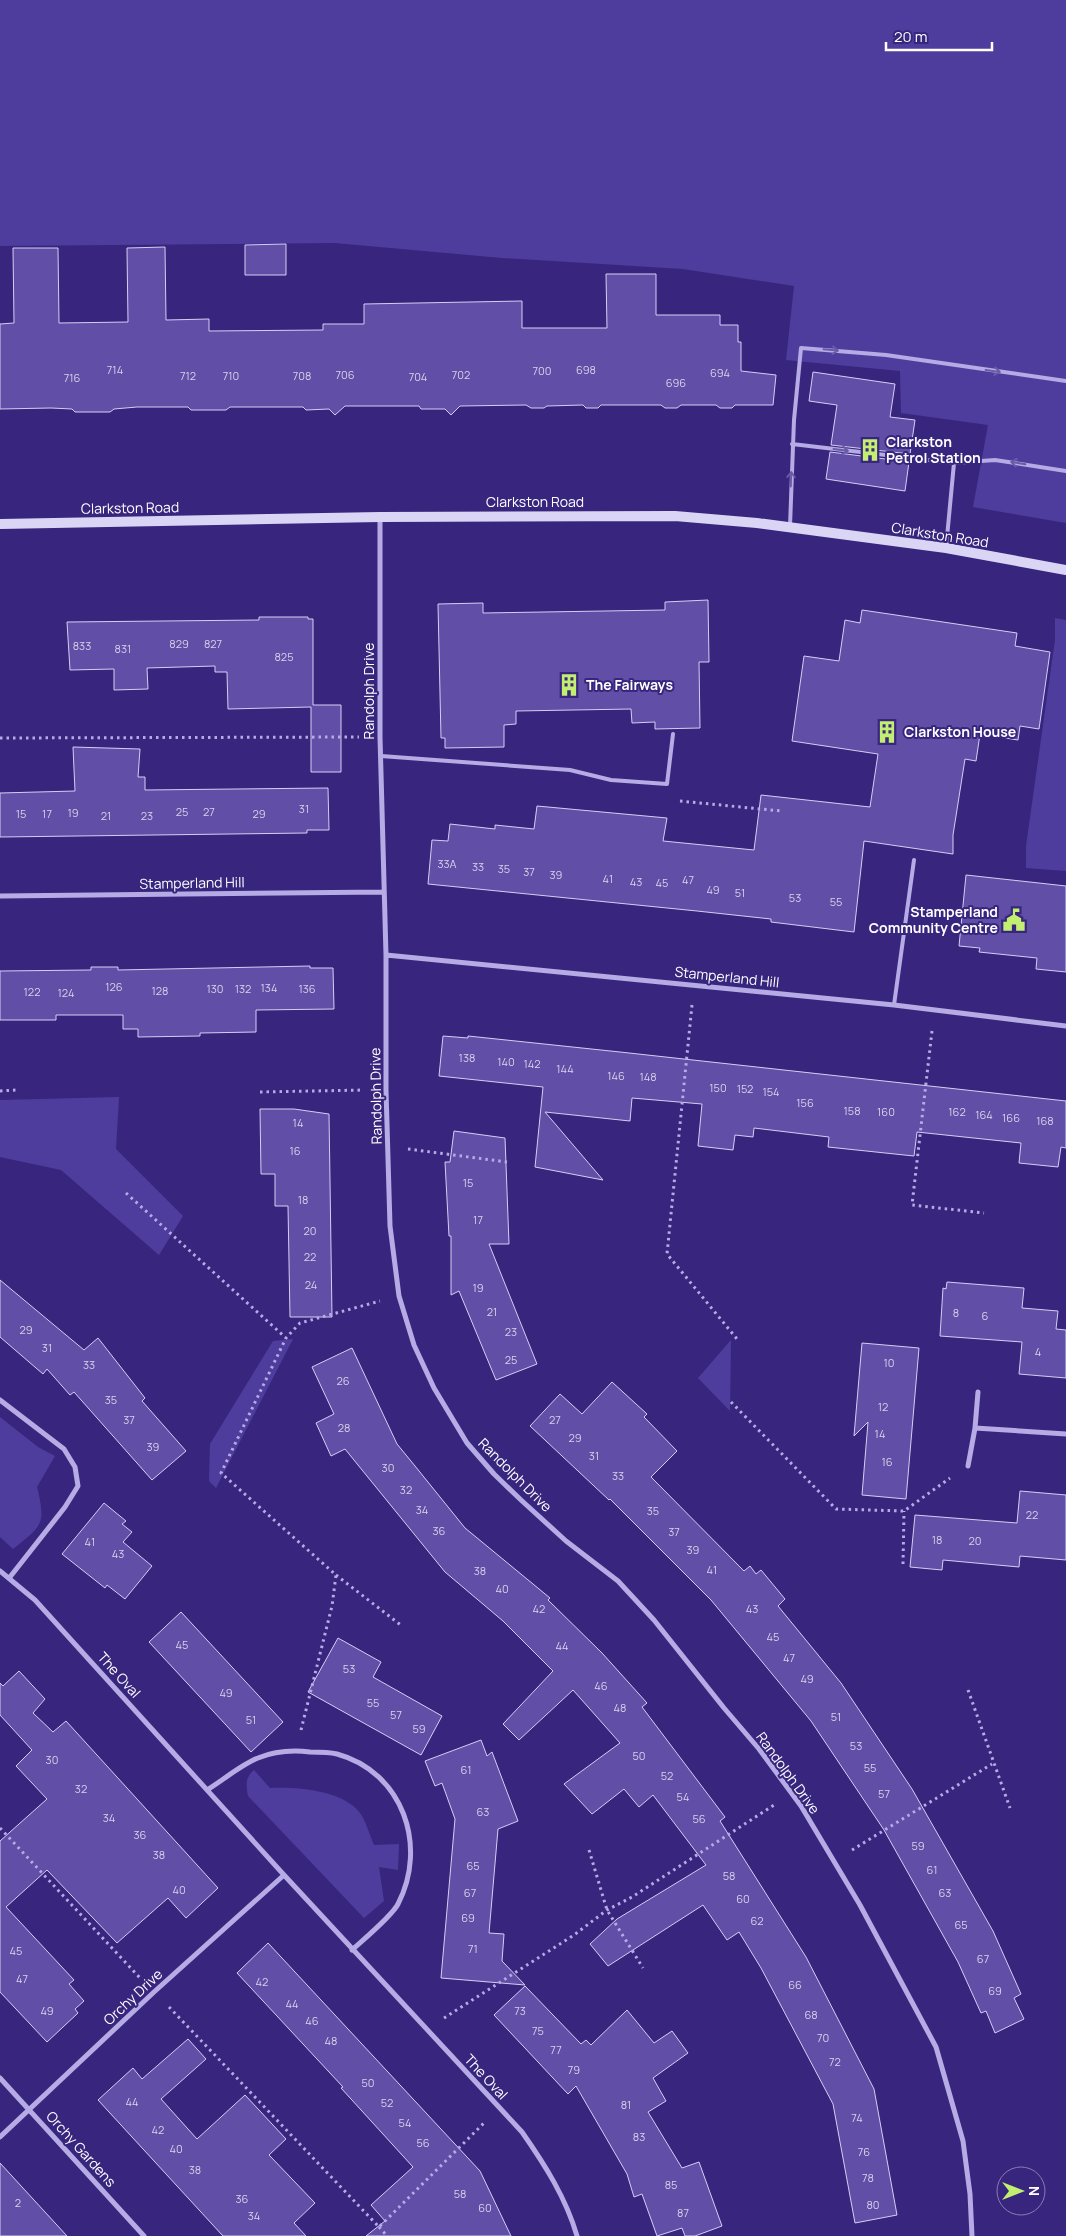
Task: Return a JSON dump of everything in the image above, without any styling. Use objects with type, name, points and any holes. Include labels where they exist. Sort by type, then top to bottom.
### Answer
[{"type":"main road","name":"Clarkston Road","points":[[0,524],[380,517],[674,516],[757,523],[946,548],[1066,570]]},
{"type":"street","name":"Randolph Drive","points":[[380,517],[380,737],[386,955],[386,1090],[390,1226],[399,1296],[418,1354],[434,1388],[467,1443],[494,1474],[521,1500],[566,1541],[618,1581],[654,1620],[759,1749],[791,1794],[834,1861],[914,2002],[936,2047],[963,2141],[970,2194],[972,2236]]},
{"type":"street","name":"Stamperland Hill","points":[[0,896],[384,892]]},
{"type":"street","name":"Stamperland Hill","points":[[386,955],[894,1005],[1066,1026]]},
{"type":"street","points":[[968,1466],[975,1428],[978,1392]]},
{"type":"street","points":[[0,1400],[64,1449],[75,1467],[78,1486],[65,1507],[10,1577]]},
{"type":"street","points":[[975,1428],[1066,1434]]},
{"type":"street","name":"The Oval","points":[[0,1571],[10,1577],[35,1600],[284,1876],[522,2132],[549,2171],[573,2220],[577,2236]]},
{"type":"street","points":[[207,1790],[257,1758],[278,1752],[296,1750],[336,1754],[354,1760],[369,1770],[387,1787],[403,1809],[412,1844],[409,1877],[398,1906],[352,1950]]},
{"type":"street","name":"Orchy Drive","points":[[0,2137],[154,1992],[284,1876]]},
{"type":"street","name":"Orchy Gardens","points":[[0,2078],[144,2236]]},
{"type":"lane","points":[[790,528],[792,444],[801,348],[886,355],[1066,381]]},
{"type":"lane","points":[[792,444],[954,463],[995,460],[1066,471]]},
{"type":"lane","points":[[946,548],[954,463]]},
{"type":"lane","points":[[381,756],[570,770],[611,780],[667,784],[673,734]]},
{"type":"lane","points":[[894,1005],[914,860]]},
{"type":"path","points":[[0,738],[380,737]]},
{"type":"path","points":[[694,985],[667,1254],[737,1339]]},
{"type":"path","points":[[934,1011],[912,1205],[984,1213]]},
{"type":"path","points":[[0,1091],[16,1090]]},
{"type":"path","points":[[260,1092],[386,1090]]},
{"type":"path","points":[[388,1147],[507,1162]]},
{"type":"path","points":[[126,1194],[286,1338]]},
{"type":"path","points":[[399,1296],[300,1322],[286,1338],[221,1473],[336,1575],[402,1626]]},
{"type":"path","points":[[731,1402],[836,1509],[904,1511],[968,1466]]},
{"type":"path","points":[[903,1564],[904,1511]]},
{"type":"path","points":[[296,1750],[332,1606],[336,1575]]},
{"type":"path","points":[[968,1690],[992,1764],[1010,1808]]},
{"type":"path","points":[[834,1861],[992,1764]]},
{"type":"path","points":[[427,2030],[454,2010],[574,1934],[607,1910],[791,1794]]},
{"type":"path","points":[[0,1828],[122,1960],[387,2236]]},
{"type":"path","points":[[589,1850],[607,1910],[643,1968]]},
{"type":"path","points":[[379,2227],[499,2108]]},
{"type":"shaded area","points":[[0,0],[1066,0],[1066,523],[973,507],[988,425],[901,413],[900,371],[786,360],[794,286],[683,269],[502,258],[335,243],[0,246]]},
{"type":"shaded area","points":[[1055,618],[1066,620],[1066,871],[1026,868],[1026,846],[1055,640]]},
{"type":"shaded area","points":[[119,1097],[116,1149],[183,1216],[159,1255],[61,1170],[0,1157],[0,1100]]},
{"type":"shaded area","points":[[293,1339],[216,1488],[209,1481],[210,1444],[273,1341]]},
{"type":"shaded area","points":[[731,1340],[730,1411],[698,1378]]},
{"type":"shaded area","points":[[0,1417],[38,1447],[55,1456],[37,1487],[41,1509],[40,1523],[31,1534],[13,1549],[0,1537]]},
{"type":"shaded area","points":[[254,1770],[270,1788],[293,1788],[320,1792],[333,1795],[345,1801],[355,1807],[362,1816],[374,1845],[399,1844],[398,1870],[379,1867],[384,1901],[364,1918],[248,1796],[247,1782]]},
{"type":"building","points":[[286,244],[286,275],[245,275],[245,245]]},
{"type":"building","points":[[165,247],[166,320],[209,319],[209,331],[323,330],[323,324],[364,324],[364,304],[522,301],[522,328],[607,328],[606,274],[656,274],[656,315],[720,315],[720,325],[738,325],[738,342],[741,342],[741,371],[776,375],[773,405],[735,405],[732,408],[720,408],[716,405],[681,405],[677,408],[665,408],[661,405],[601,405],[598,408],[586,408],[583,405],[547,406],[544,408],[531,408],[526,405],[460,406],[451,415],[445,409],[421,409],[419,406],[345,406],[335,415],[329,409],[306,410],[303,407],[230,407],[226,410],[191,410],[188,407],[137,407],[114,409],[110,412],[75,412],[72,409],[51,408],[0,409],[0,324],[14,323],[13,248],[58,248],[59,323],[128,322],[127,248]]},
{"type":"building","points":[[813,372],[895,384],[890,417],[915,420],[910,454],[831,445],[837,405],[809,401]]},
{"type":"building","points":[[830,452],[909,462],[905,491],[826,479]]},
{"type":"building","name":"The Fairways","points":[[708,600],[709,662],[699,662],[700,728],[655,729],[655,722],[632,723],[631,709],[516,711],[516,724],[504,725],[504,747],[445,748],[445,738],[441,738],[438,604],[483,603],[483,613],[665,610],[665,602]]},
{"type":"building","points":[[862,610],[1017,633],[1015,646],[1050,652],[1039,729],[1020,726],[1018,740],[980,734],[976,761],[965,759],[953,835],[953,854],[864,841],[854,932],[771,922],[771,919],[428,884],[432,840],[448,841],[450,824],[495,829],[495,825],[534,829],[537,806],[667,818],[663,841],[754,850],[761,795],[870,807],[878,754],[792,741],[804,656],[839,661],[845,620],[860,623]]},
{"type":"building","points":[[259,617],[308,617],[308,619],[313,619],[313,705],[341,705],[341,772],[311,772],[311,707],[228,709],[227,672],[215,672],[215,666],[147,668],[148,689],[114,690],[114,669],[70,670],[67,622],[259,620]]},
{"type":"building","points":[[73,747],[140,749],[138,777],[145,777],[145,790],[328,788],[329,830],[307,830],[307,833],[0,837],[0,793],[75,791]]},
{"type":"building","name":"Stamperland Community Centre","points":[[966,875],[1066,886],[1066,972],[1036,969],[1037,958],[979,952],[980,948],[959,946]]},
{"type":"building","points":[[310,966],[310,968],[333,968],[334,1009],[256,1010],[256,1032],[200,1033],[200,1036],[138,1037],[138,1029],[123,1029],[123,1015],[56,1015],[56,1020],[0,1020],[0,971],[91,970],[91,967],[118,967],[118,970]]},
{"type":"building","points":[[443,1036],[468,1038],[468,1036],[1066,1101],[1066,1148],[1061,1147],[1058,1167],[1019,1163],[1021,1143],[917,1132],[914,1156],[828,1147],[829,1137],[754,1128],[753,1137],[735,1135],[733,1150],[698,1146],[702,1104],[632,1098],[630,1121],[545,1112],[603,1180],[535,1167],[543,1087],[439,1076]]},
{"type":"building","points":[[260,1109],[294,1109],[329,1114],[332,1317],[290,1317],[288,1206],[275,1206],[275,1174],[261,1174]]},
{"type":"building","points":[[454,1131],[505,1138],[509,1244],[489,1244],[537,1364],[496,1380],[459,1291],[451,1295],[451,1236],[449,1236],[445,1162],[450,1162]]},
{"type":"building","points":[[0,1280],[84,1350],[98,1338],[145,1398],[142,1401],[186,1451],[152,1480],[74,1392],[70,1395],[47,1369],[43,1374],[0,1337]]},
{"type":"building","points":[[947,1282],[1024,1288],[1022,1308],[1058,1311],[1056,1329],[1066,1330],[1066,1378],[1019,1374],[1022,1342],[940,1336],[943,1288],[946,1289]]},
{"type":"building","points":[[862,1343],[919,1348],[906,1499],[862,1495],[868,1422],[854,1436]]},
{"type":"building","points":[[352,1348],[397,1444],[465,1528],[550,1598],[548,1600],[602,1653],[647,1703],[642,1707],[725,1817],[720,1821],[806,1957],[874,2089],[897,2215],[855,2223],[833,2104],[761,1968],[739,1932],[727,1940],[703,1905],[608,1966],[590,1944],[617,1919],[706,1865],[653,1795],[639,1807],[624,1789],[592,1814],[564,1784],[620,1743],[573,1690],[519,1740],[503,1724],[553,1671],[503,1621],[445,1572],[345,1449],[331,1456],[316,1423],[334,1414],[312,1367]]},
{"type":"building","points":[[612,1382],[647,1414],[644,1417],[677,1451],[651,1477],[744,1571],[750,1566],[756,1574],[761,1570],[785,1599],[778,1606],[841,1683],[912,1789],[993,1931],[1021,1994],[1014,1998],[1024,2019],[995,2033],[986,2011],[981,2013],[958,1962],[884,1830],[811,1721],[711,1600],[610,1499],[530,1426],[560,1394],[582,1414]]},
{"type":"building","points":[[1020,1491],[1066,1495],[1066,1560],[1020,1556],[1019,1567],[943,1560],[942,1570],[910,1567],[915,1515],[1017,1523]]},
{"type":"building","points":[[104,1503],[126,1521],[122,1524],[132,1532],[123,1542],[152,1566],[125,1599],[107,1585],[105,1588],[62,1554]]},
{"type":"building","points":[[181,1612],[283,1722],[251,1752],[149,1642]]},
{"type":"building","points":[[338,1638],[381,1662],[373,1677],[442,1716],[421,1755],[308,1692]]},
{"type":"building","points":[[19,1671],[45,1699],[33,1713],[53,1732],[66,1721],[218,1888],[186,1918],[168,1898],[117,1943],[47,1870],[6,1907],[74,1980],[69,1984],[84,2001],[75,2009],[78,2013],[47,2042],[0,1992],[0,1841],[47,1799],[16,1766],[32,1750],[0,1715],[0,1683],[3,1686]]},
{"type":"building","points":[[481,1740],[487,1756],[492,1752],[518,1821],[498,1829],[489,1933],[504,1934],[502,1961],[525,1985],[441,1978],[455,1819],[442,1783],[435,1786],[425,1761]]},
{"type":"building","points":[[268,1943],[480,2171],[511,2236],[366,2236],[385,2221],[371,2205],[413,2167],[341,2088],[343,2087],[237,1973]]},
{"type":"building","points":[[525,1986],[581,2044],[586,2040],[591,2045],[627,2010],[654,2043],[672,2031],[688,2053],[653,2078],[666,2101],[648,2112],[682,2168],[699,2162],[722,2226],[695,2236],[685,2236],[682,2228],[657,2236],[642,2194],[634,2197],[627,2174],[576,2086],[568,2094],[494,2015]]},
{"type":"building","points":[[188,2039],[206,2059],[161,2099],[197,2139],[245,2095],[286,2139],[269,2155],[315,2203],[294,2223],[306,2236],[223,2236],[98,2100],[133,2068],[142,2079]]},
{"type":"building","points":[[0,2163],[67,2236],[0,2236]]},
{"type":"place","name":"Clarkston Petrol Station","points":[[870,450]]},
{"type":"place","name":"The Fairways","points":[[569,685]]},
{"type":"place","name":"Clarkston House","points":[[887,732]]},
{"type":"place","name":"Stamperland Community Centre","points":[[1014,920]]}]
